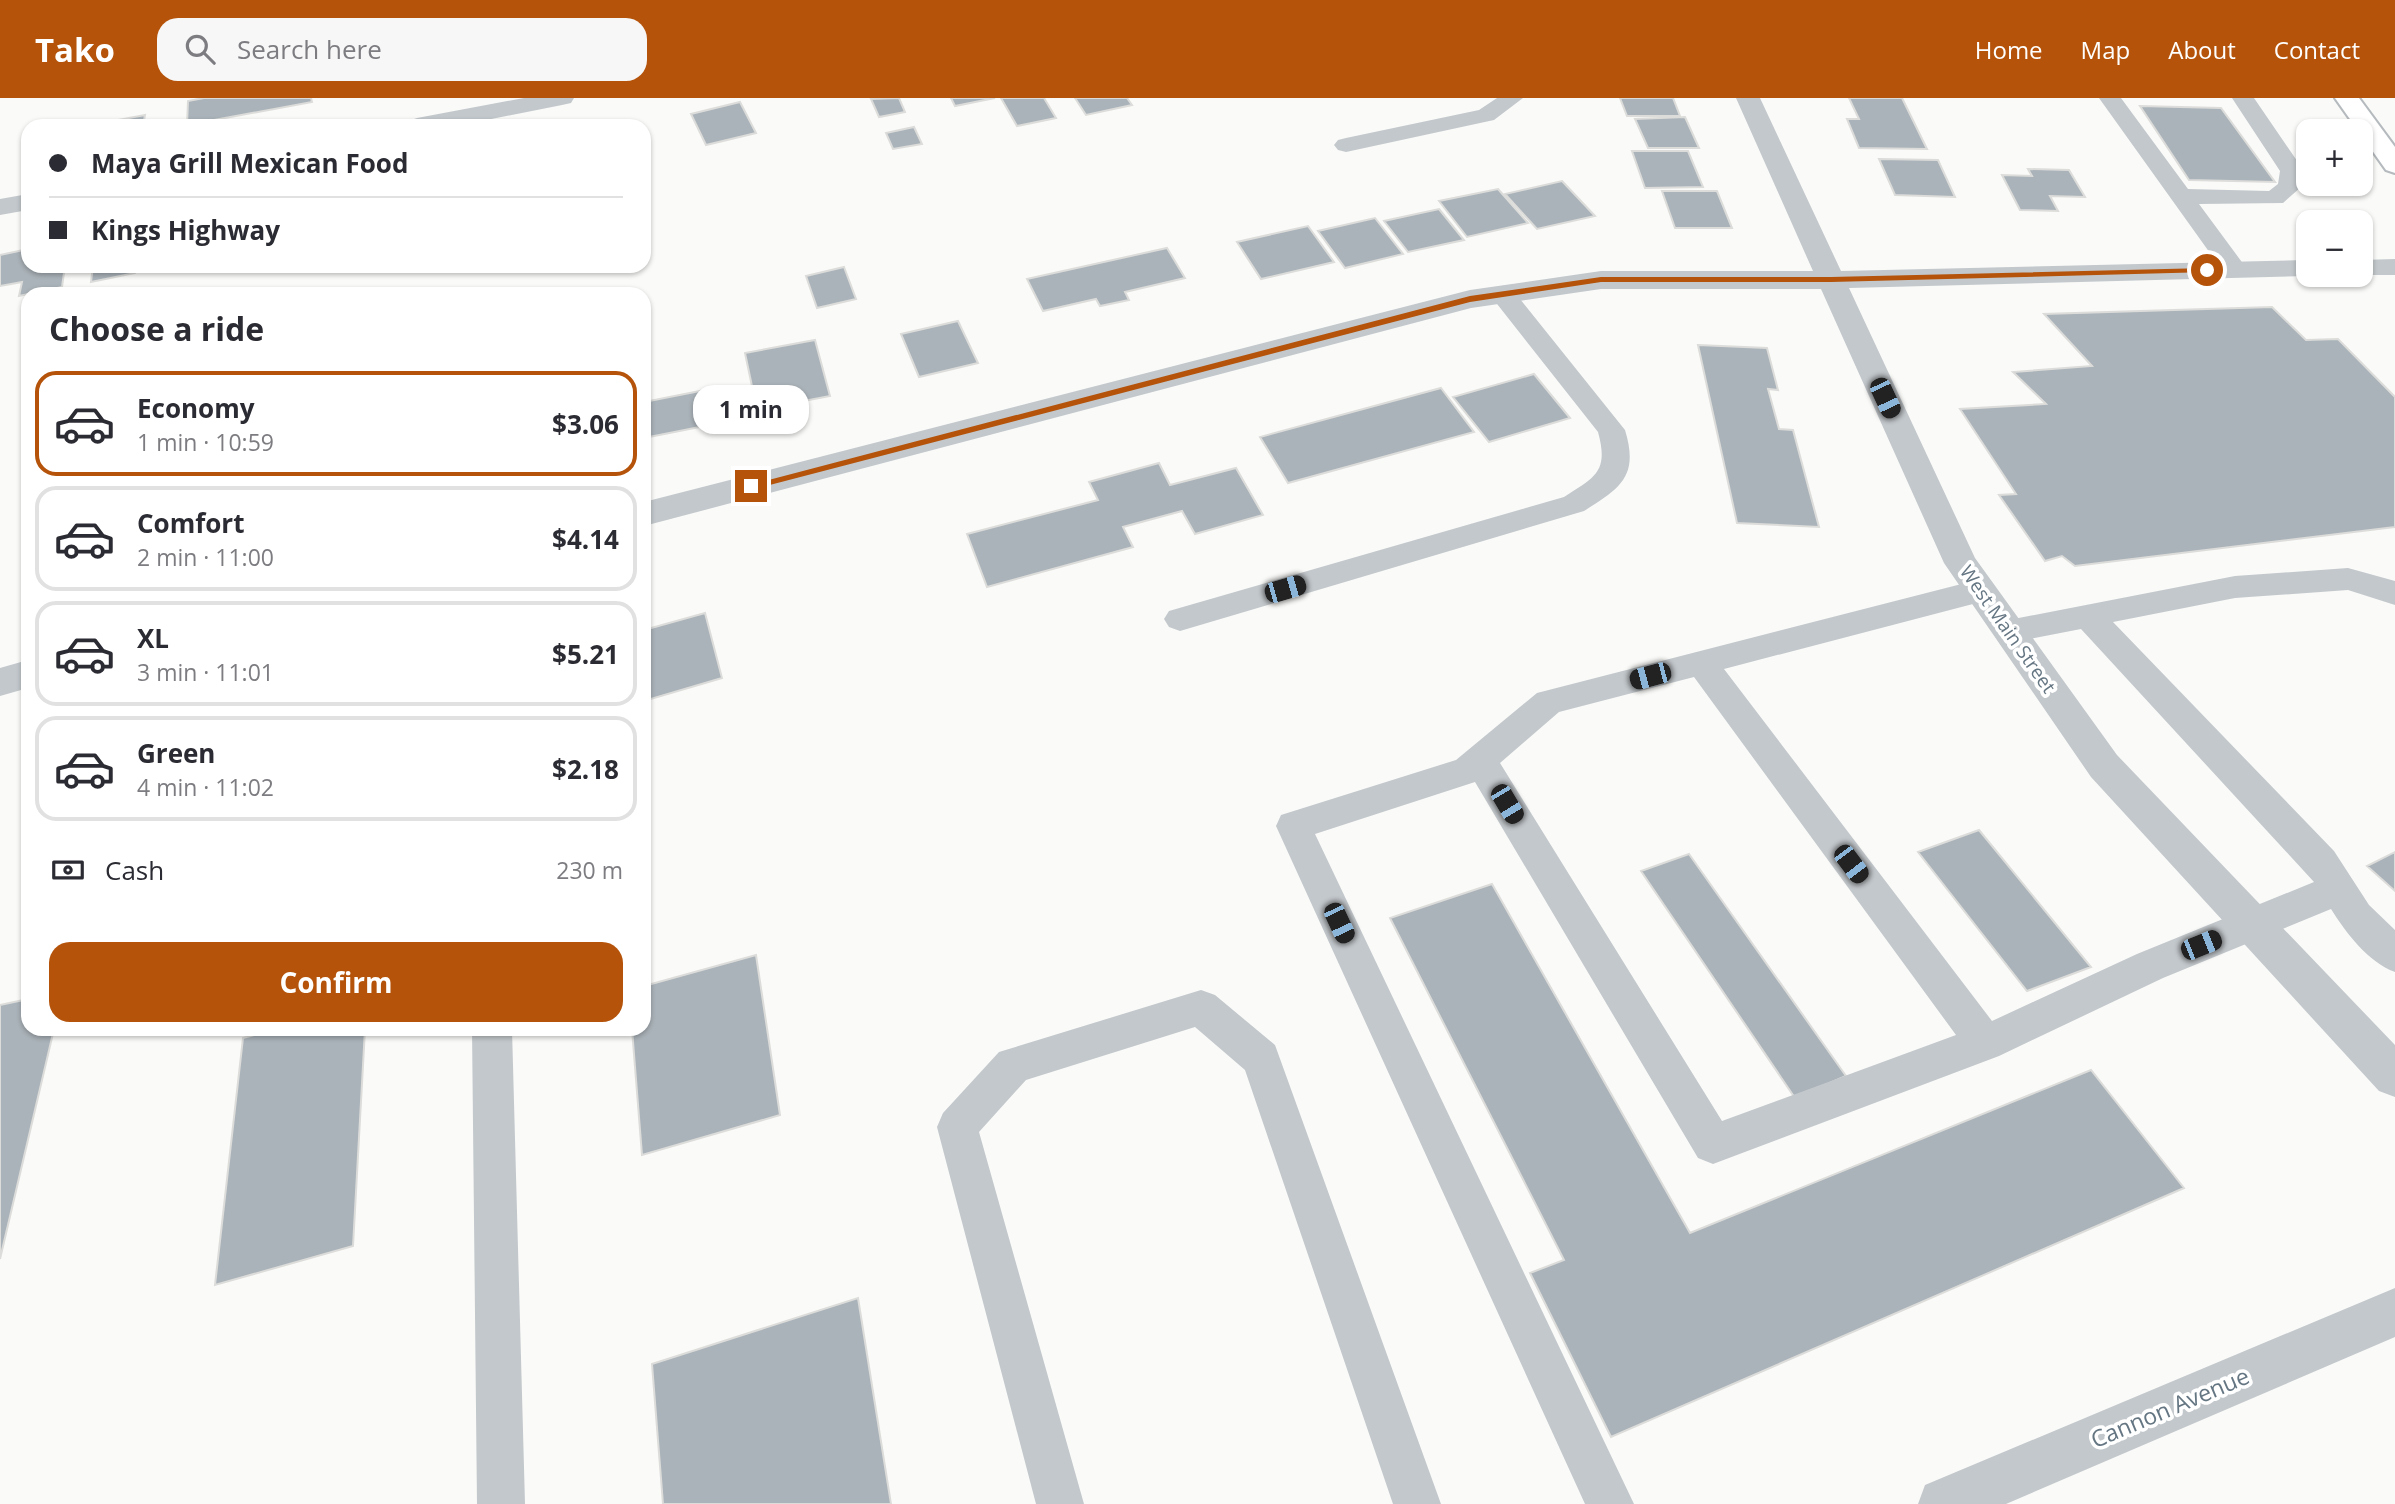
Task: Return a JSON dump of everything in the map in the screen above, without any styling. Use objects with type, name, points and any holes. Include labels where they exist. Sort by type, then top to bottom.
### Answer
[{"type":"main road","points":[[2347,98],[2395,165]]},
{"type":"street","points":[[453,119],[562,98]]},
{"type":"street","name":"West Main Street","points":[[1748,98],[1961,563],[2104,766],[2395,1076]]},
{"type":"street","points":[[0,207],[21,203]]},
{"type":"street","points":[[2373,268],[2395,267]]},
{"type":"street","points":[[651,512],[1470,299],[1601,280],[1831,280],[2296,268]]},
{"type":"street","points":[[0,682],[21,676]]},
{"type":"street","name":"Cannon Avenue","points":[[1944,1504],[2395,1312]]},
{"type":"lane","points":[[1346,145],[1486,115],[1512,98]]},
{"type":"lane","points":[[2110,98],[2234,269]]},
{"type":"lane","points":[[2181,197],[2274,198],[2289,187],[2292,171],[2243,98]]},
{"type":"lane","points":[[1180,620],[1574,504],[1602,486],[1617,468],[1619,454],[1611,430],[1503,295]]},
{"type":"lane","points":[[2008,631],[2235,587],[2348,579],[2395,593]]},
{"type":"lane","points":[[1610,1504],[1294,826],[1468,770],[1549,702],[1981,591]]},
{"type":"lane","points":[[2088,616],[2321,862],[2356,917],[2395,955]]},
{"type":"lane","points":[[1701,663],[1985,1043]]},
{"type":"lane","points":[[1479,759],[1713,1144],[1985,1043],[2150,966],[2338,889]]},
{"type":"lane","points":[[1060,1504],[957,1127],[1013,1065],[1200,1008],[1261,1058],[1417,1504]]},
{"type":"lane","points":[[492,1036],[501,1504]]},
{"type":"building","points":[[204,98],[311,98],[312,102],[220,119],[187,119],[188,101]]},
{"type":"building","points":[[899,98],[905,112],[879,117],[871,99]]},
{"type":"building","points":[[951,98],[995,98],[955,106]]},
{"type":"building","points":[[1001,98],[1044,98],[1056,118],[1017,126]]},
{"type":"building","points":[[1075,98],[1127,98],[1132,105],[1086,115]]},
{"type":"building","points":[[1620,98],[1673,98],[1680,116],[1627,116]]},
{"type":"building","points":[[1849,98],[1902,98],[1927,149],[1859,148],[1847,119],[1859,119]]},
{"type":"building","points":[[740,102],[756,133],[706,145],[691,114]]},
{"type":"building","points":[[2140,106],[2221,108],[2275,182],[2189,180]]},
{"type":"building","points":[[145,115],[144,119],[124,119]]},
{"type":"building","points":[[1685,117],[1699,148],[1648,148],[1635,119]]},
{"type":"building","points":[[914,127],[922,144],[893,149],[886,133]]},
{"type":"building","points":[[1632,151],[1688,151],[1703,187],[1645,188]]},
{"type":"building","points":[[1879,159],[1938,160],[1955,197],[1895,195]]},
{"type":"building","points":[[2028,169],[2069,170],[2085,197],[2050,196],[2058,211],[2020,210],[2002,175],[2032,176]]},
{"type":"building","points":[[1562,181],[1595,216],[1537,229],[1505,194]]},
{"type":"building","points":[[1498,189],[1528,223],[1467,237],[1439,201]]},
{"type":"building","points":[[1662,191],[1717,191],[1732,228],[1675,228]]},
{"type":"building","points":[[1439,209],[1464,240],[1408,252],[1384,221]]},
{"type":"building","points":[[1375,218],[1403,254],[1345,268],[1318,231]]},
{"type":"building","points":[[1308,226],[1334,262],[1261,279],[1237,242]]},
{"type":"building","points":[[1167,248],[1185,278],[1125,292],[1129,300],[1100,306],[1096,299],[1043,311],[1027,279]]},
{"type":"building","points":[[21,250],[21,273],[64,273],[62,287],[21,287],[19,296],[22,282],[0,286],[0,255]]},
{"type":"building","points":[[844,267],[856,299],[817,308],[806,276]]},
{"type":"building","points":[[92,273],[135,273],[91,282]]},
{"type":"building","points":[[2272,307],[2306,340],[2338,339],[2395,397],[2395,527],[2075,566],[2062,556],[2045,561],[1999,495],[2016,494],[1960,409],[2046,404],[2013,372],[2092,366],[2044,314]]},
{"type":"building","points":[[958,321],[978,363],[919,377],[901,334]]},
{"type":"building","points":[[815,340],[830,396],[757,410],[745,353]]},
{"type":"building","points":[[1698,345],[1767,348],[1778,390],[1768,389],[1779,429],[1793,430],[1819,527],[1737,523]]},
{"type":"building","points":[[1534,374],[1570,418],[1489,442],[1453,397]]},
{"type":"building","points":[[1441,388],[1474,432],[1288,483],[1260,437]]},
{"type":"building","points":[[705,390],[710,425],[651,437],[651,401]]},
{"type":"building","points":[[1159,463],[1170,485],[1236,468],[1263,515],[1195,534],[1182,511],[1123,527],[1133,547],[987,587],[967,534],[1098,500],[1089,482]]},
{"type":"building","points":[[705,613],[722,678],[651,699],[651,628]]},
{"type":"building","points":[[1979,830],[2091,967],[2027,991],[1918,852]]},
{"type":"building","points":[[2395,852],[2395,891],[2367,866]]},
{"type":"building","points":[[1689,854],[1846,1076],[1795,1098],[1641,871]]},
{"type":"building","points":[[1492,884],[1690,1233],[2091,1070],[2184,1188],[1611,1437],[1530,1273],[1564,1260],[1390,918]]},
{"type":"building","points":[[756,955],[780,1115],[642,1155],[633,1036],[651,1036],[651,984]]},
{"type":"building","points":[[21,1000],[21,1036],[52,1036],[0,1259],[0,1005]]},
{"type":"building","points":[[365,1036],[353,1246],[215,1285],[243,1038]]},
{"type":"building","points":[[858,1298],[891,1504],[663,1504],[652,1364]]},
{"type":"route","points":[[751,486],[1470,299],[1601,280],[1831,280],[2207,270]]}]
